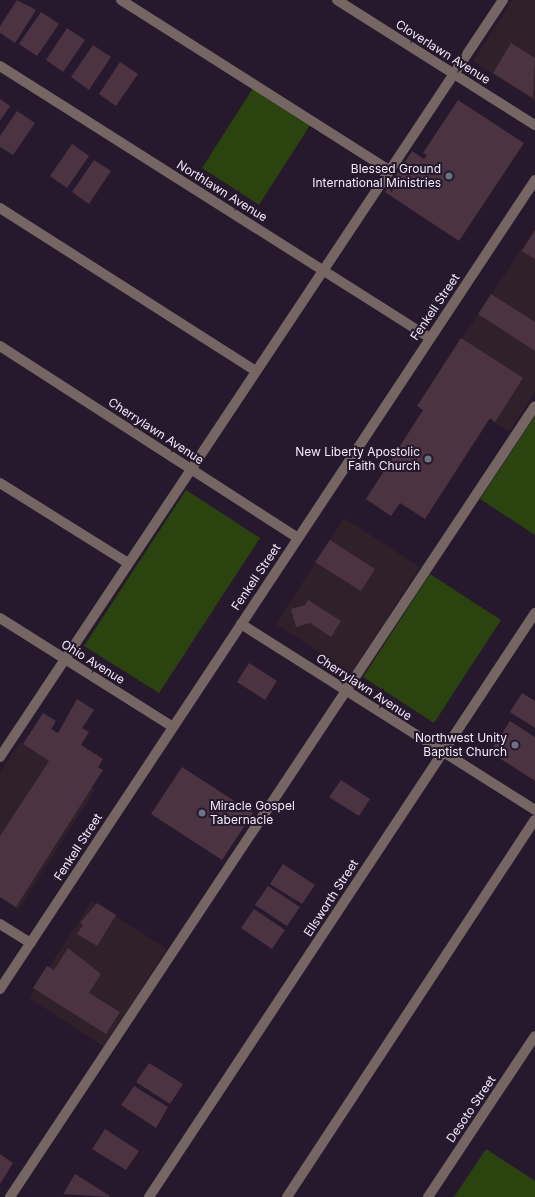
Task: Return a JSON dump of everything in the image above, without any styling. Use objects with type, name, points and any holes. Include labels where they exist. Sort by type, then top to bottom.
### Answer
[{"type":"street","points":[[121,0],[390,171]]},
{"type":"street","name":"Cloverlawn Avenue","points":[[337,0],[535,125]]},
{"type":"street","points":[[0,757],[190,468],[324,270],[503,0]]},
{"type":"street","name":"Northlawn Avenue","points":[[0,66],[430,338]]},
{"type":"street","name":"Fenkell Street","points":[[0,989],[535,180]]},
{"type":"street","points":[[0,208],[256,371]]},
{"type":"street","name":"Cherrylawn Avenue","points":[[0,346],[298,538]]},
{"type":"street","points":[[10,1197],[535,406]]},
{"type":"street","points":[[0,483],[128,563]]},
{"type":"street","name":"Ellsworth Street","points":[[149,1197],[535,613]]},
{"type":"street","name":"Ohio Avenue","points":[[0,618],[173,727]]},
{"type":"street","name":"Cherrylawn Avenue","points":[[241,624],[535,810]]},
{"type":"street","points":[[287,1197],[535,820]]},
{"type":"street","points":[[0,924],[30,943]]},
{"type":"street","name":"Desoto Street","points":[[428,1197],[535,1036]]},
{"type":"shaded area","points":[[512,0],[535,0],[535,101],[473,61]]},
{"type":"shaded area","points":[[535,229],[535,392],[509,432],[433,382]]},
{"type":"shaded area","points":[[344,518],[420,567],[351,673],[276,624]]},
{"type":"shaded area","points":[[20,742],[95,790],[18,910],[0,898],[0,773]]},
{"type":"shaded area","points":[[92,901],[167,949],[104,1047],[29,998]]},
{"type":"green space","points":[[255,85],[312,122],[259,205],[202,168]]},
{"type":"green space","points":[[535,416],[535,535],[480,499]]},
{"type":"green space","points":[[186,490],[260,538],[159,693],[84,646]]},
{"type":"green space","points":[[430,574],[501,620],[434,723],[363,677]]},
{"type":"green space","points":[[486,1149],[535,1181],[535,1197],[454,1197]]},
{"type":"building","points":[[17,0],[36,10],[15,43],[0,33],[0,26]]},
{"type":"building","points":[[41,12],[59,24],[37,56],[19,44]]},
{"type":"building","points":[[67,28],[85,40],[63,72],[46,60]]},
{"type":"building","points":[[511,43],[535,58],[533,98],[493,73]]},
{"type":"building","points":[[93,45],[111,57],[89,90],[71,77]]},
{"type":"building","points":[[120,62],[138,74],[116,106],[99,94]]},
{"type":"building","points":[[0,99],[10,106],[0,121]]},
{"type":"building","name":"Blessed Ground International Ministries","points":[[458,100],[524,143],[459,241],[385,192],[412,151],[424,159],[427,155],[423,153]]},
{"type":"building","points":[[17,111],[35,123],[13,155],[0,147],[0,136]]},
{"type":"building","points":[[72,144],[89,156],[67,188],[50,176]]},
{"type":"building","points":[[94,160],[111,171],[89,204],[72,192]]},
{"type":"building","points":[[535,230],[535,259],[522,251]]},
{"type":"building","points":[[491,294],[535,322],[535,351],[478,314]]},
{"type":"building","name":"New Liberty Apostolic Faith Church","points":[[461,338],[523,378],[495,422],[490,418],[425,519],[400,503],[391,516],[366,499],[423,410],[417,406]]},
{"type":"building","points":[[330,540],[375,569],[361,591],[315,562]]},
{"type":"building","points":[[308,600],[341,621],[331,637],[310,623],[296,627],[291,609],[305,605]]},
{"type":"building","points":[[249,663],[277,681],[265,700],[237,682]]},
{"type":"building","points":[[522,693],[535,701],[535,728],[510,712]]},
{"type":"building","points":[[77,699],[94,710],[82,728],[89,732],[81,745],[103,759],[98,767],[103,770],[16,907],[0,897],[0,836],[49,761],[23,744],[43,713],[56,721],[51,729],[58,733]]},
{"type":"building","name":"Northwest Unity Baptist Church","points":[[510,721],[535,737],[535,781],[490,752]]},
{"type":"building","name":"Miracle Gospel Tabernacle","points":[[182,767],[253,813],[222,860],[151,814]]},
{"type":"building","points":[[341,780],[370,799],[359,816],[329,797]]},
{"type":"building","points":[[283,864],[315,885],[302,904],[270,884]]},
{"type":"building","points":[[268,886],[300,907],[287,926],[255,905]]},
{"type":"building","points":[[97,903],[116,915],[97,946],[77,934],[83,925],[80,923]]},
{"type":"building","points":[[254,909],[285,930],[272,949],[241,928]]},
{"type":"building","points":[[68,948],[101,974],[89,993],[120,1012],[106,1034],[33,988],[47,966],[54,970]]},
{"type":"building","points":[[149,1063],[183,1084],[170,1104],[136,1082]]},
{"type":"building","points":[[134,1086],[168,1107],[156,1128],[121,1105]]},
{"type":"building","points":[[105,1129],[139,1151],[126,1170],[92,1149]]},
{"type":"building","points":[[0,1154],[13,1163],[0,1184]]},
{"type":"building","points":[[75,1174],[110,1196],[63,1194]]},
{"type":"place","name":"Blessed Ground International Ministries","points":[[449,176]]},
{"type":"place","name":"New Liberty Apostolic Faith Church","points":[[428,459]]},
{"type":"place","name":"Northwest Unity Baptist Church","points":[[515,745]]},
{"type":"place","name":"Miracle Gospel Tabernacle","points":[[202,813]]}]
